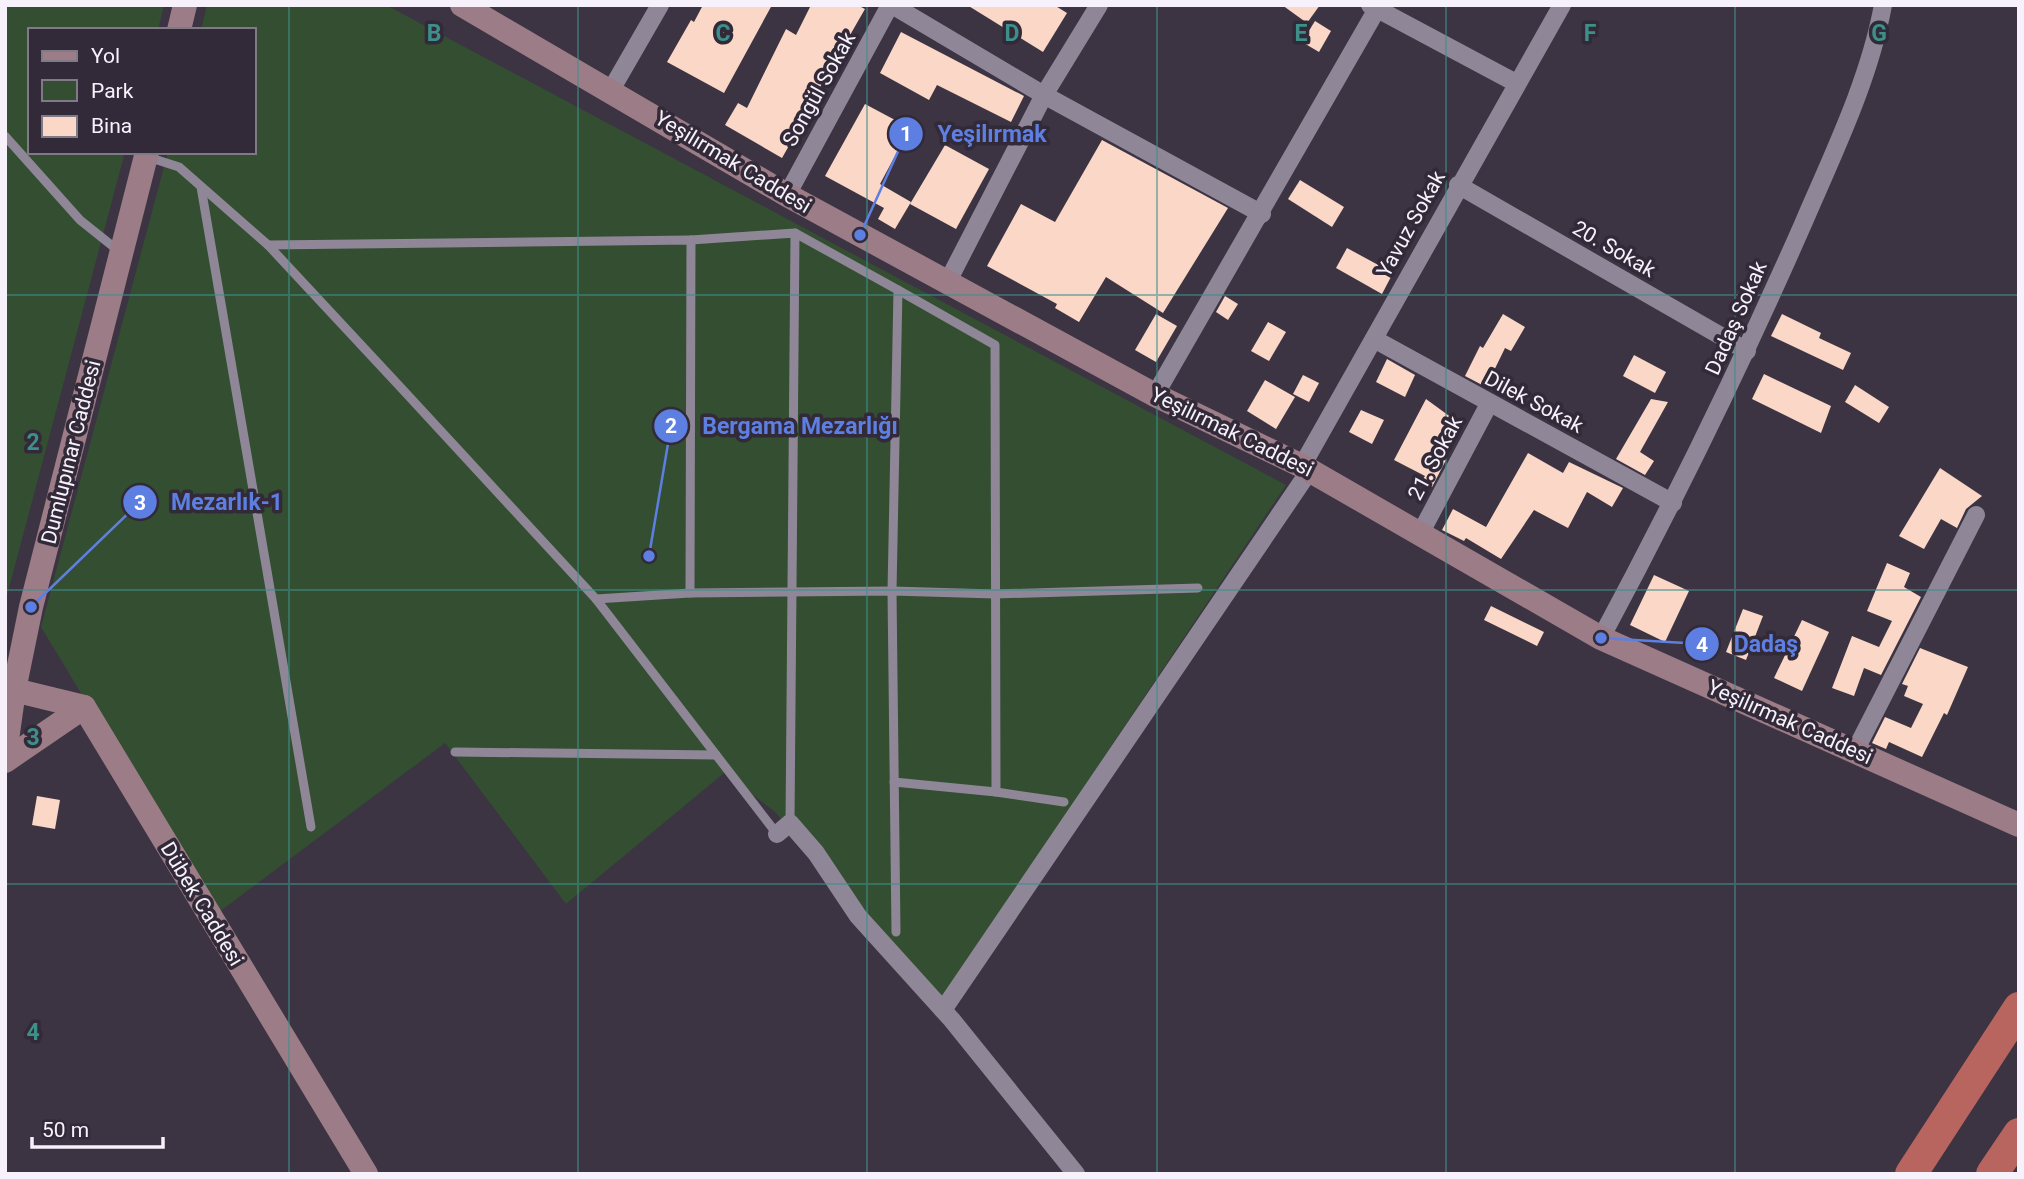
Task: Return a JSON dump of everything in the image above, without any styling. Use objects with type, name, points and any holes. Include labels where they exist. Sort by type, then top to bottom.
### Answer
[{"type":"highway","points":[[1911,1174],[2019,1008]]},
{"type":"highway","points":[[1992,1174],[2019,1134]]},
{"type":"street","points":[[179,28],[185,5]]},
{"type":"street","name":"Yeşilırmak Caddesi","points":[[462,5],[787,195],[1155,395],[1306,468],[1601,638],[2019,825]]},
{"type":"street","points":[[611,90],[660,5]]},
{"type":"street","points":[[891,5],[1044,94],[1262,214]]},
{"type":"street","name":"Songül Sokak","points":[[787,195],[891,5]]},
{"type":"street","points":[[947,282],[1044,94],[1099,5]]},
{"type":"street","name":"Yavuz Sokak","points":[[943,1010],[1306,468],[1458,186],[1562,5]]},
{"type":"street","name":"Dadaş Sokak","points":[[1601,638],[1673,503],[1747,351],[1840,138],[1878,33],[1882,5]]},
{"type":"street","points":[[1155,395],[1262,214],[1374,7],[1516,83]]},
{"type":"street","name":"Dumlupınar Caddesi","points":[[5,754],[9,684],[147,154]]},
{"type":"street","name":"20. Sokak","points":[[1458,186],[1747,351]]},
{"type":"street","name":"Dilek Sokak","points":[[1374,339],[1673,503]]},
{"type":"street","name":"21. Sokak","points":[[1420,534],[1489,404]]},
{"type":"street","points":[[1855,751],[1976,515]]},
{"type":"street","points":[[9,684],[84,707]]},
{"type":"street","points":[[5,761],[84,707]]},
{"type":"street","name":"Dübek Caddesi","points":[[84,707],[366,1174]]},
{"type":"street","points":[[783,829],[816,853],[858,916],[943,1010],[1076,1174]]},
{"type":"lane","points":[[5,136],[80,220],[121,253]]},
{"type":"lane","points":[[147,154],[179,167],[268,245],[596,599],[716,755],[783,829]]},
{"type":"lane","points":[[201,187],[311,827]]},
{"type":"lane","points":[[268,245],[691,240],[795,233],[995,345],[996,792]]},
{"type":"lane","points":[[783,829],[794,593],[795,233]]},
{"type":"lane","points":[[690,593],[691,240]]},
{"type":"lane","points":[[896,932],[892,591],[898,290]]},
{"type":"lane","points":[[596,599],[690,593],[892,591],[995,594],[1198,588]]},
{"type":"lane","points":[[455,752],[716,755]]},
{"type":"lane","points":[[894,782],[1064,802]]},
{"type":"green space","points":[[5,5],[164,5],[158,28],[28,28],[28,154],[124,154],[5,603]]},
{"type":"green space","points":[[207,5],[386,5],[1286,485],[942,999],[774,811],[724,773],[566,904],[445,743],[215,915],[41,627],[167,154],[256,154],[256,28],[201,28]]},
{"type":"building","points":[[703,5],[772,5],[724,93],[667,62],[691,20],[694,22]]},
{"type":"building","points":[[811,5],[857,5],[865,9],[819,89],[824,91],[812,116],[807,114],[782,158],[725,125],[738,103],[747,108],[786,29],[796,35]]},
{"type":"building","points":[[967,5],[1054,5],[1067,13],[1043,52]]},
{"type":"building","points":[[1282,5],[1320,5],[1307,23]]},
{"type":"building","points":[[1315,21],[1331,31],[1319,52],[1302,42]]},
{"type":"building","points":[[901,32],[1024,96],[1011,122],[937,85],[929,100],[880,73]]},
{"type":"building","points":[[865,104],[910,128],[880,184],[911,202],[895,229],[878,219],[884,208],[825,176]]},
{"type":"building","points":[[1102,140],[1228,208],[1163,313],[1106,277],[1079,322],[1055,308],[1057,304],[987,266],[1021,204],[1055,222]]},
{"type":"building","points":[[945,145],[989,169],[956,229],[910,204]]},
{"type":"building","points":[[1300,180],[1344,207],[1332,227],[1288,199]]},
{"type":"building","points":[[1347,248],[1393,273],[1382,294],[1336,268]]},
{"type":"building","points":[[1225,296],[1238,304],[1228,320],[1216,312]]},
{"type":"building","points":[[1156,314],[1177,326],[1156,362],[1135,350]]},
{"type":"building","points":[[1503,314],[1525,327],[1511,351],[1505,348],[1486,387],[1465,376],[1480,346],[1483,348]]},
{"type":"building","points":[[1782,314],[1821,333],[1819,338],[1851,353],[1843,370],[1771,336]]},
{"type":"building","points":[[1268,322],[1286,332],[1269,361],[1251,351]]},
{"type":"building","points":[[1634,355],[1666,372],[1655,393],[1623,376]]},
{"type":"building","points":[[1387,359],[1415,375],[1405,397],[1376,382]]},
{"type":"building","points":[[1764,374],[1831,406],[1821,433],[1752,399]]},
{"type":"building","points":[[1303,375],[1319,383],[1309,402],[1293,394]]},
{"type":"building","points":[[1265,380],[1295,397],[1276,429],[1247,411]]},
{"type":"building","points":[[1855,385],[1889,407],[1879,423],[1845,402]]},
{"type":"building","points":[[1426,399],[1452,418],[1432,453],[1446,460],[1432,487],[1421,482],[1425,476],[1394,460]]},
{"type":"building","points":[[1651,399],[1668,402],[1640,452],[1654,461],[1645,475],[1616,459]]},
{"type":"building","points":[[1361,410],[1384,420],[1372,444],[1349,432]]},
{"type":"building","points":[[1528,453],[1563,473],[1569,462],[1623,488],[1612,507],[1587,492],[1568,528],[1534,510],[1501,559],[1466,538],[1464,541],[1442,530],[1453,509],[1486,527]]},
{"type":"building","points":[[1940,468],[1982,496],[1966,509],[1957,528],[1941,519],[1924,549],[1899,536]]},
{"type":"building","points":[[1887,563],[1910,573],[1904,587],[1921,597],[1881,675],[1864,668],[1854,696],[1832,688],[1852,636],[1879,647],[1892,621],[1867,611]]},
{"type":"building","points":[[1654,575],[1689,591],[1665,642],[1630,625]]},
{"type":"building","points":[[1491,606],[1544,632],[1537,646],[1484,620]]},
{"type":"building","points":[[1743,609],[1763,616],[1746,660],[1726,652]]},
{"type":"building","points":[[1802,620],[1829,632],[1802,691],[1774,678]]},
{"type":"building","points":[[1920,648],[1968,667],[1947,715],[1944,713],[1922,757],[1889,742],[1886,749],[1872,743],[1885,717],[1911,728],[1923,704],[1904,696],[1908,686],[1902,684]]},
{"type":"building","points":[[37,796],[60,800],[55,829],[32,825]]},
{"type":"place","name":"Yeşilırmak","points":[[860,235]]},
{"type":"place","name":"Bergama Mezarlığı","points":[[649,556]]},
{"type":"place","name":"Mezarlık-1","points":[[31,607]]},
{"type":"place","name":"Dadaş","points":[[1601,638]]}]
